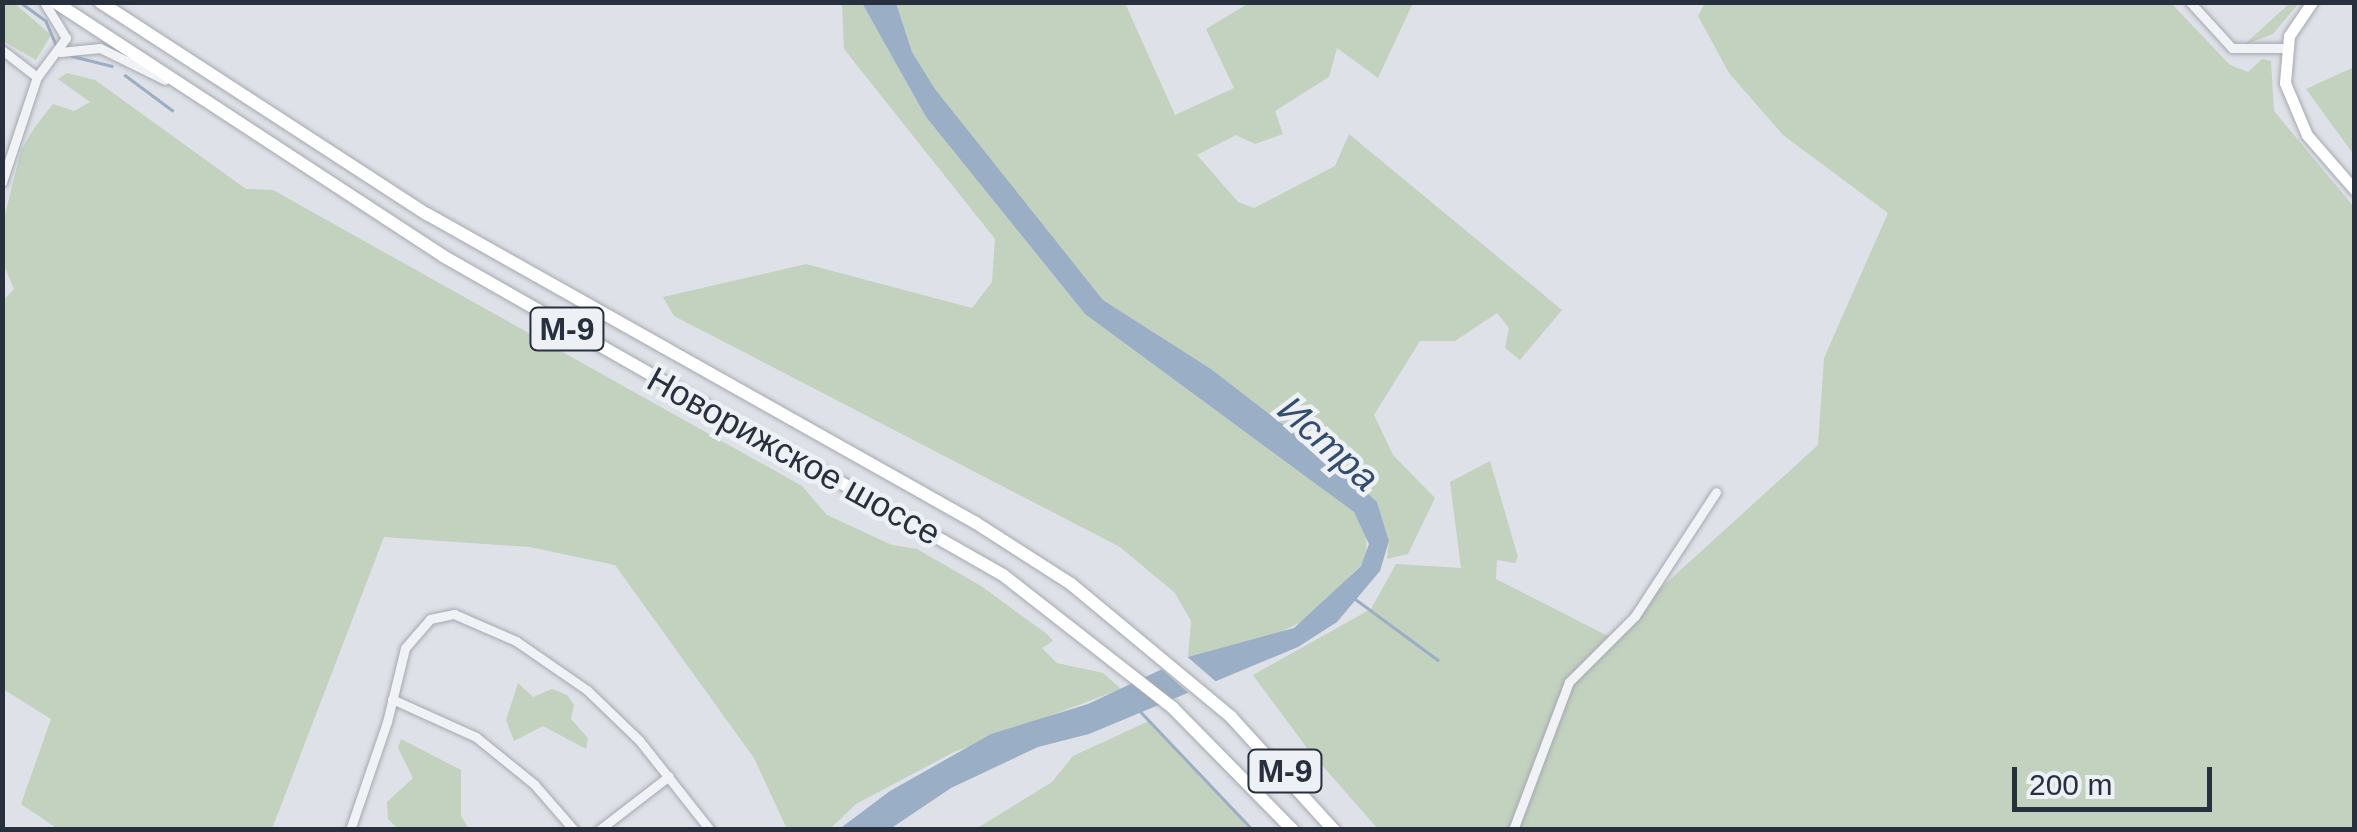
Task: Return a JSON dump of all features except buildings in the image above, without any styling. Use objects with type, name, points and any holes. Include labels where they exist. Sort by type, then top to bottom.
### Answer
[{"type":"highway","name":"Новорижское шоссе","points":[[55,2],[174,85],[533,310],[950,542],[1090,638],[1206,740],[1292,830]]},
{"type":"highway","name":"Новорижское шоссе","points":[[100,2],[384,188],[976,523],[1113,616],[1231,718],[1334,830]]},
{"type":"main road","points":[[2312,2],[2286,48],[2288,92],[2307,135],[2354,189]]},
{"type":"street","points":[[2,182],[38,77],[58,54],[65,30],[44,2]]},
{"type":"street","points":[[2190,2],[2232,48],[2286,48]]},
{"type":"street","points":[[58,54],[81,45],[100,48],[174,85]]},
{"type":"street","points":[[2,50],[38,77]]},
{"type":"street","points":[[1513,830],[1570,682],[1634,616],[1716,492]]},
{"type":"street","points":[[350,830],[392,699],[404,648],[420,626],[442,615],[468,616],[587,690],[669,776],[710,830]]},
{"type":"street","points":[[392,699],[476,737],[534,784],[574,830]]},
{"type":"street","points":[[599,830],[669,776]]},
{"type":"green space","points":[[2,3],[14,3],[51,35],[36,60],[3,41]]},
{"type":"green space","points":[[842,3],[862,3],[926,117],[1085,314],[1354,512],[1366,531],[1367,559],[1305,620],[1265,640],[1188,657],[1191,621],[1175,593],[1120,547],[674,316],[663,297],[806,264],[972,308],[992,282],[995,239],[844,49]]},
{"type":"green space","points":[[896,3],[1125,3],[1175,115],[1234,88],[1206,29],[1249,3],[1413,3],[1378,78],[1337,48],[1329,77],[1275,111],[1283,134],[1255,144],[1236,135],[1197,155],[1238,202],[1254,208],[1335,166],[1349,134],[1562,310],[1520,360],[1505,348],[1509,328],[1497,313],[1455,341],[1420,341],[1374,415],[1393,455],[1435,498],[1408,554],[1387,559],[1389,541],[1377,502],[1341,469],[1211,369],[1103,300],[935,89],[912,52]]},
{"type":"green space","points":[[1705,3],[2171,3],[2230,65],[2248,72],[2262,59],[2271,61],[2274,111],[2354,207],[2354,829],[1378,829],[1307,748],[1253,675],[1371,609],[1396,564],[1461,568],[1450,482],[1490,461],[1518,557],[1515,563],[1497,560],[1496,579],[1608,636],[1818,445],[1824,358],[1888,213],[1783,135],[1729,73],[1698,16]]},
{"type":"green space","points":[[2290,3],[2299,3],[2273,34],[2244,45]]},
{"type":"green space","points":[[2354,67],[2354,155],[2306,89]]},
{"type":"green space","points":[[67,73],[95,80],[246,189],[273,190],[802,486],[827,515],[892,545],[917,549],[981,586],[1047,634],[1053,641],[1042,648],[1057,663],[1103,673],[1121,689],[954,752],[856,804],[830,829],[787,829],[754,758],[615,565],[530,547],[384,537],[272,829],[58,829],[21,804],[51,719],[3,689],[2,302],[14,289],[3,263],[3,223],[21,150],[53,104],[74,111],[90,102],[58,79]]},
{"type":"green space","points":[[518,683],[533,697],[552,689],[567,695],[574,705],[571,719],[588,738],[586,749],[543,726],[514,741],[506,720]]},
{"type":"green space","points":[[1149,721],[1250,829],[976,829],[1052,782],[1073,756]]},
{"type":"green space","points":[[401,739],[461,770],[461,816],[469,829],[398,829],[388,819],[387,802],[413,778],[398,748]]},
{"type":"water","points":[[862,3],[896,3],[912,52],[935,89],[1103,300],[1211,369],[1341,469],[1377,502],[1389,541],[1380,571],[1337,622],[1298,647],[1089,734],[1038,747],[951,788],[890,829],[838,830],[890,791],[991,734],[1088,704],[1188,657],[1294,628],[1361,566],[1369,544],[1354,512],[1085,314],[926,117]]},
{"type":"pier","points":[[1184,654],[1221,686],[1192,696],[1158,666]]},
{"type":"waterway","points":[[20,2],[46,21],[56,44]]},
{"type":"waterway","points":[[72,56],[112,66]]},
{"type":"waterway","points":[[125,75],[172,110]]},
{"type":"waterway","points":[[1354,598],[1438,660]]},
{"type":"waterway","points":[[1140,711],[1253,830]]},
{"type":"water label","name":"Истра","points":[[1328,444]]}]
